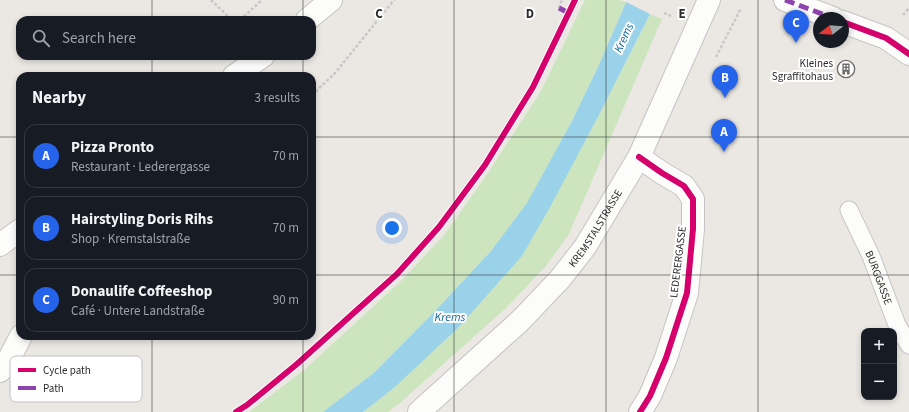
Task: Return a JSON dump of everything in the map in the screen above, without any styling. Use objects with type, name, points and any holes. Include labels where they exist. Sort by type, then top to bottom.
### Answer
[{"type":"street","points":[[312,16],[330,0]]},
{"type":"street","name":"KREMSTALSTRASSE","points":[[419,412],[520,321],[560,279],[585,247],[639,156],[710,0]]},
{"type":"street","points":[[785,0],[817,12]]},
{"type":"street","points":[[849,24],[886,38],[909,54]]},
{"type":"street","points":[[240,72],[257,60]]},
{"type":"street","name":"LEDERERGASSE","points":[[639,156],[662,173],[684,186],[693,199],[693,229],[687,293],[666,358],[650,396],[640,412]]},
{"type":"street","points":[[0,245],[16,233]]},
{"type":"street","points":[[11,356],[19,340]]},
{"type":"street","points":[[0,371],[10,357]]},
{"type":"lane","name":"BURGGASSE","points":[[849,210],[871,256],[897,325],[909,345]]},
{"type":"path","points":[[211,0],[228,16]]},
{"type":"path","points":[[244,16],[262,0]]},
{"type":"path","points":[[316,91],[335,73],[394,0]]},
{"type":"path","points":[[559,8],[562,0]]},
{"type":"path","points":[[716,58],[741,8]]},
{"type":"green space","points":[[585,0],[620,0],[626,2],[598,67],[572,121],[527,204],[491,251],[375,372],[323,412],[249,412],[304,370],[402,280],[445,234],[490,170],[541,91]]},
{"type":"green space","points":[[650,14],[662,19],[569,234],[546,266],[506,308],[400,403],[388,412],[363,412],[395,387],[459,327],[522,256],[600,113]]},
{"type":"water","name":"Krems","points":[[627,0],[656,0],[600,113],[522,256],[459,327],[395,387],[363,412],[323,412],[375,372],[436,310],[491,251],[527,203],[572,121],[598,67]]},
{"type":"pier","points":[[658,0],[652,15],[624,1]]},
{"type":"marked path","points":[[785,0],[817,12]]},
{"type":"marked path","points":[[559,8],[569,13]]},
{"type":"cycle path","points":[[236,412],[247,405],[297,364],[397,274],[439,227],[485,165],[533,87],[575,0]]},
{"type":"cycle path","points":[[849,24],[886,38],[909,54]]},
{"type":"cycle path","points":[[639,157],[684,186],[693,199],[693,229],[687,293],[666,358],[650,396],[640,412]]},
{"type":"place","name":"Donaulife Coffeeshop","points":[[796,43]]},
{"type":"place","name":"Kleines Sgraffitohaus","points":[[846,69]]},
{"type":"place","name":"Hairstyling Doris Rihs","points":[[725,98]]},
{"type":"place","name":"Pizza Pronto","points":[[724,152]]}]
